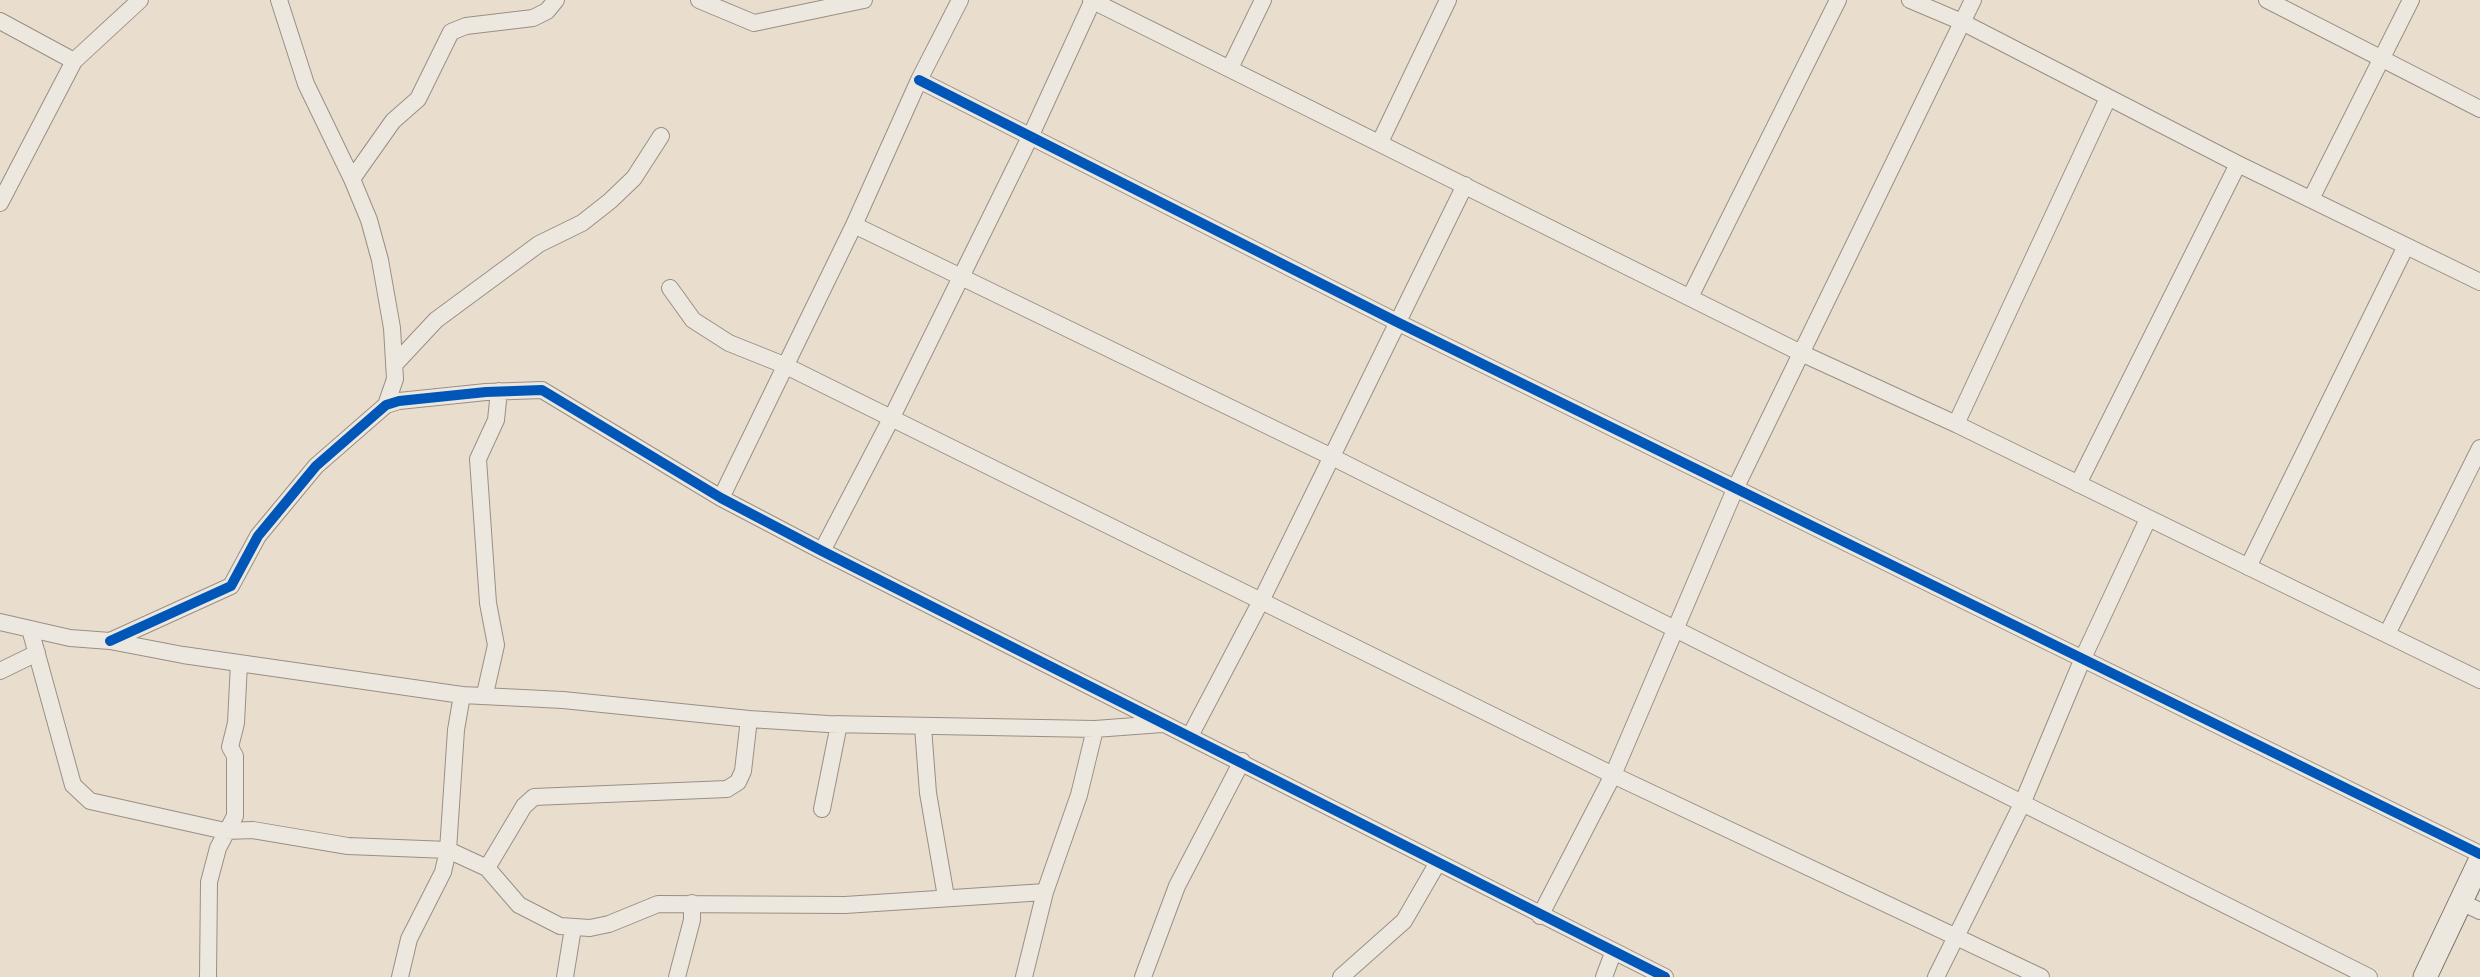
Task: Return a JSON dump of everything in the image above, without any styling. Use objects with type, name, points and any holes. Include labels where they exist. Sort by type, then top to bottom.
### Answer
[{"type":"main road","points":[[2424,977],[2470,906],[2480,862]]},
{"type":"street","points":[[0,203],[74,61],[140,0]]},
{"type":"street","points":[[279,0],[306,84],[352,179],[380,260],[392,328],[395,379],[386,405]]},
{"type":"street","points":[[352,179],[393,121],[418,99],[451,32],[466,26],[533,18],[541,15],[556,0]]},
{"type":"street","points":[[699,0],[754,23],[864,0]]},
{"type":"street","points":[[721,498],[853,225],[919,80],[960,0]]},
{"type":"street","points":[[821,551],[892,417],[960,274],[1031,135],[1092,0],[1801,353],[1956,424],[2480,680]]},
{"type":"street","points":[[1230,68],[1263,0]]},
{"type":"street","points":[[1380,142],[1448,0]]},
{"type":"street","points":[[1690,297],[1838,0]]},
{"type":"street","points":[[1910,0],[1962,22],[2238,164],[2480,282]]},
{"type":"street","points":[[1540,916],[1613,775],[1737,487],[1973,0]]},
{"type":"street","points":[[2267,0],[2480,110]]},
{"type":"street","points":[[2311,199],[2380,57],[2411,0]]},
{"type":"street","points":[[0,21],[74,61]]},
{"type":"street","points":[[919,80],[1399,323],[2480,854]]},
{"type":"street","points":[[1956,424],[2108,98]]},
{"type":"street","points":[[394,365],[436,320],[539,244],[582,223],[610,201],[634,178],[661,136]]},
{"type":"street","points":[[2078,484],[2238,164]]},
{"type":"street","points":[[1190,736],[1262,599],[1465,185]]},
{"type":"street","points":[[853,225],[960,274],[1332,457],[2369,977]]},
{"type":"street","points":[[2248,567],[2406,246]]},
{"type":"street","points":[[670,288],[693,320],[714,334],[892,417],[1613,775],[1957,935],[2041,977]]},
{"type":"street","points":[[110,641],[231,586],[258,537],[316,466],[386,405],[398,401],[499,391],[542,390],[721,498],[821,551],[1162,724],[1242,761],[1437,864],[1665,977]]},
{"type":"street","points":[[485,694],[496,645],[488,603],[478,459],[496,420],[499,391]]},
{"type":"street","points":[[2387,634],[2480,448]]},
{"type":"street","points":[[1936,977],[2022,804],[2082,658],[2148,519]]},
{"type":"street","points":[[0,622],[71,638],[110,641],[239,663],[462,695],[485,694],[749,719],[839,724],[1094,729],[1162,724]]},
{"type":"street","points":[[30,629],[65,762],[73,785],[80,795],[107,807],[225,831],[253,830],[348,846],[448,849],[487,868],[519,905],[551,923],[573,928],[609,924],[657,904],[845,905],[1045,892]]},
{"type":"street","points":[[0,671],[37,653]]},
{"type":"street","points":[[208,977],[209,882],[225,831],[232,825],[235,816],[235,756],[230,747],[236,723],[239,663]]},
{"type":"street","points":[[400,977],[404,951],[436,889],[448,849],[456,730],[462,695]]},
{"type":"street","points":[[487,868],[524,806],[534,797],[727,789],[738,782],[743,771],[749,719]]},
{"type":"street","points":[[822,809],[839,724]]},
{"type":"street","points":[[923,727],[928,793],[946,897]]},
{"type":"street","points":[[1024,977],[1045,892],[1079,795],[1094,729]]},
{"type":"street","points":[[1143,977],[1177,886],[1242,761]]},
{"type":"street","points":[[1341,977],[1404,921],[1437,864]]},
{"type":"street","points":[[677,977],[692,920],[692,903]]},
{"type":"street","points":[[565,977],[573,928]]},
{"type":"street","points":[[1604,977],[1613,953]]},
{"type":"cycle path","points":[[919,80],[1399,323],[2480,854]]},
{"type":"cycle path","points":[[110,641],[231,586],[258,536],[316,466],[386,405],[399,401],[486,392],[542,390],[721,498],[822,551],[1665,977]]}]
